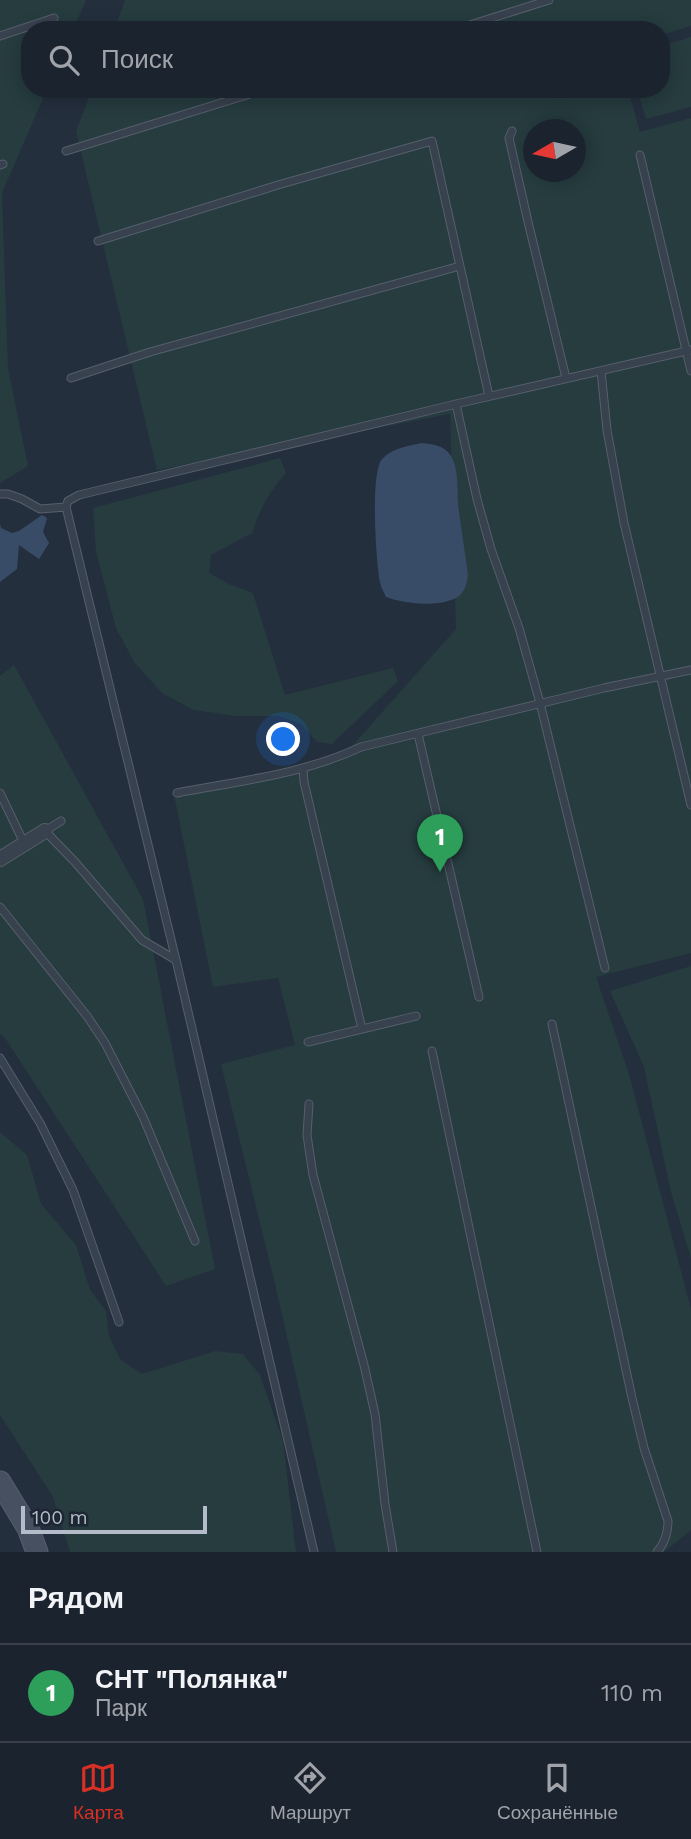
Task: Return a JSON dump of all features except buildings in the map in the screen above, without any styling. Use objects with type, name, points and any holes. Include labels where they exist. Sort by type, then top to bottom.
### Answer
[{"type":"street","points":[[0,859],[45,831]]},
{"type":"street","points":[[0,1482],[28,1528],[37,1552]]},
{"type":"lane","points":[[482,21],[549,0]]},
{"type":"lane","points":[[45,21],[54,18]]},
{"type":"lane","points":[[0,36],[21,29]]},
{"type":"lane","points":[[66,151],[237,98]]},
{"type":"lane","points":[[512,131],[509,138],[566,379]]},
{"type":"lane","points":[[98,241],[432,141],[489,396]]},
{"type":"lane","points":[[640,155],[689,350],[691,371]]},
{"type":"lane","points":[[71,378],[150,352],[460,265]]},
{"type":"lane","points":[[314,1552],[176,960],[66,507],[68,501],[79,495],[689,350]]},
{"type":"lane","points":[[601,371],[607,430],[622,510],[691,805]]},
{"type":"lane","points":[[456,404],[491,549],[519,628],[540,703],[605,968]]},
{"type":"lane","points":[[0,494],[22,499],[40,509],[66,507]]},
{"type":"lane","points":[[177,793],[303,768],[336,759],[361,747],[604,688],[691,670]]},
{"type":"lane","points":[[418,734],[479,997]]},
{"type":"lane","points":[[303,768],[304,782],[362,1029]]},
{"type":"lane","points":[[0,793],[24,844]]},
{"type":"lane","points":[[61,821],[45,831],[142,940],[176,960]]},
{"type":"lane","points":[[0,907],[105,1042],[143,1117],[195,1241]]},
{"type":"lane","points":[[308,1042],[416,1016]]},
{"type":"lane","points":[[552,1024],[632,1398],[644,1448],[668,1521],[668,1533],[657,1552]]},
{"type":"lane","points":[[432,1051],[537,1552]]},
{"type":"lane","points":[[0,1058],[40,1124],[73,1190],[120,1322]]},
{"type":"lane","points":[[309,1104],[307,1135],[313,1175],[367,1378],[393,1552]]},
{"type":"green space","points":[[0,0],[86,0],[77,21],[21,21],[21,98],[43,98],[2,193],[8,368],[28,466],[0,483]]},
{"type":"green space","points":[[125,0],[691,0],[691,26],[670,32],[670,21],[117,21]]},
{"type":"green space","points":[[691,37],[691,107],[646,119],[640,98],[670,98],[670,43]]},
{"type":"green space","points":[[89,98],[631,98],[640,132],[691,118],[691,953],[596,977],[629,1074],[691,1309],[691,1530],[664,1552],[336,1552],[221,1064],[295,1045],[278,978],[213,987],[173,790],[337,763],[456,629],[450,414],[157,470],[76,131]]},
{"type":"green space","points":[[280,458],[286,473],[266,501],[252,533],[211,555],[209,573],[253,593],[285,695],[393,668],[398,681],[332,744],[317,742],[301,724],[279,716],[236,716],[194,710],[162,693],[134,662],[116,628],[96,552],[93,508]]},
{"type":"green space","points":[[14,665],[143,899],[215,1269],[166,1286],[0,1033],[0,676]]},
{"type":"green space","points":[[691,966],[691,1258],[671,1192],[644,1067],[610,991]]},
{"type":"green space","points":[[0,1132],[27,1155],[41,1204],[76,1245],[90,1290],[106,1311],[109,1336],[120,1359],[142,1374],[215,1351],[243,1354],[260,1375],[283,1441],[296,1552],[70,1552],[53,1497],[0,1415]]},
{"type":"water","points":[[422,443],[441,447],[448,452],[454,461],[456,473],[468,575],[463,592],[452,600],[443,602],[413,603],[386,597],[380,584],[375,518],[378,468],[382,459],[390,452]]},
{"type":"water","points":[[42,515],[47,518],[43,532],[49,543],[39,559],[19,545],[17,569],[0,582],[0,523],[1,528],[12,533]]},
{"type":"place","name":"СНТ \"Полянка\"","points":[[440,872]]}]
